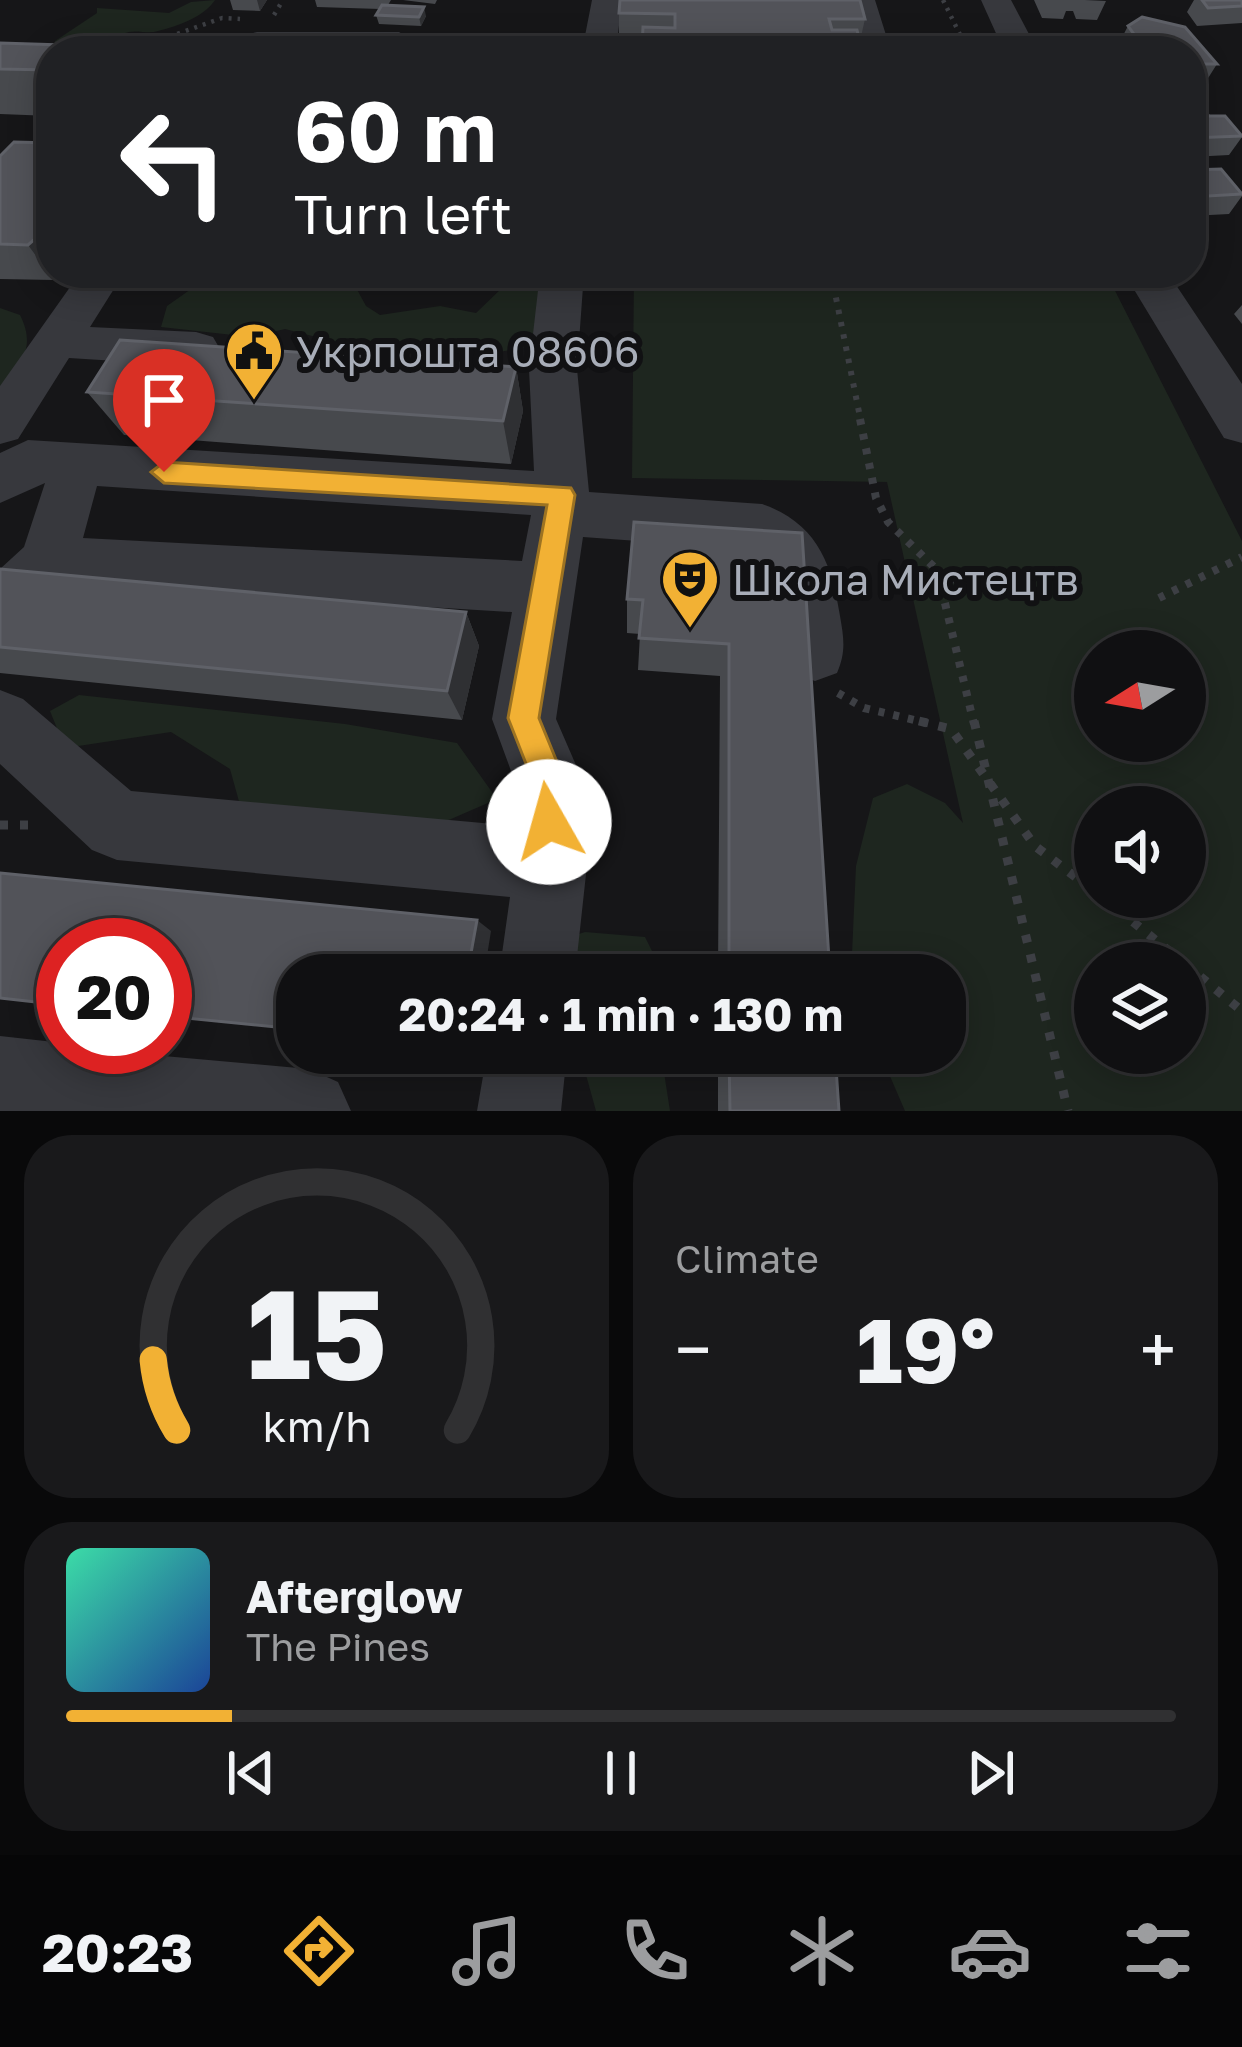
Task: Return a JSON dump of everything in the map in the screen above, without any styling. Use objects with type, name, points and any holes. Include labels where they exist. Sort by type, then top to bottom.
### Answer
[{"type":"street","points":[[601,36],[607,0]]},
{"type":"street","points":[[855,0],[862,4],[870,36]]},
{"type":"street","points":[[995,0],[1014,36]]},
{"type":"street","points":[[0,425],[92,288]]},
{"type":"street","points":[[540,954],[551,865],[548,779],[524,718],[561,504],[529,367],[557,288]]},
{"type":"street","points":[[1156,288],[1242,424]]},
{"type":"street","points":[[56,341],[245,352]]},
{"type":"street","points":[[0,482],[28,461],[561,504],[763,527],[804,569],[814,653]]},
{"type":"street","points":[[0,607],[49,560],[76,467]]},
{"type":"street","points":[[49,560],[544,588]]},
{"type":"street","points":[[0,721],[117,825],[551,865]]},
{"type":"street","points":[[519,1111],[523,1074]]},
{"type":"street","points":[[0,1077],[309,1111]]},
{"type":"path","points":[[943,0],[961,36]]},
{"type":"path","points":[[169,36],[222,18],[252,36]]},
{"type":"path","points":[[834,288],[876,498],[889,523],[962,595]]},
{"type":"path","points":[[1159,598],[1242,557]]},
{"type":"path","points":[[937,570],[1068,1111]]},
{"type":"path","points":[[814,653],[823,684],[864,708],[951,729],[1035,846],[1074,876]]},
{"type":"path","points":[[1128,918],[1159,942]]},
{"type":"path","points":[[1206,981],[1242,1011]]},
{"type":"shaded area","points":[[215,0],[197,16],[166,29],[62,36],[97,13],[97,8],[169,13],[191,2]]},
{"type":"shaded area","points":[[192,288],[356,288],[366,306],[380,315],[440,306],[476,313],[502,288],[546,288],[538,345],[477,356],[351,346],[285,329],[251,337],[161,327],[167,306]]},
{"type":"shaded area","points":[[634,288],[1114,288],[1242,541],[1242,1111],[905,1111],[889,1074],[966,1074],[966,954],[852,954],[856,866],[873,798],[907,784],[945,803],[963,823],[887,482],[632,478]]},
{"type":"shaded area","points":[[0,308],[20,315],[27,337],[20,364],[0,392]]},
{"type":"shaded area","points":[[79,695],[345,724],[457,743],[497,799],[419,833],[245,823],[230,769],[171,732],[65,748],[50,711]]},
{"type":"shaded area","points":[[585,932],[645,937],[654,954],[558,954],[557,941]]},
{"type":"shaded area","points":[[586,1074],[664,1074],[670,1111],[596,1111]]},
{"type":"building","points":[[620,0],[860,0],[865,19],[829,19],[832,30],[857,30],[858,36],[643,36],[643,27],[675,28],[675,14],[619,13]]},
{"type":"building","points":[[1202,0],[1242,0],[1242,6],[1208,8]]},
{"type":"building","points":[[382,5],[424,7],[419,17],[376,15]]},
{"type":"building","points":[[1142,17],[1185,27],[1193,36],[1135,36],[1128,26]]},
{"type":"building","points":[[0,43],[36,44],[36,70],[0,69]]},
{"type":"building","points":[[1206,116],[1225,116],[1242,136],[1206,137]]},
{"type":"building","points":[[14,142],[36,143],[36,238],[28,245],[0,244],[0,156]]},
{"type":"building","points":[[1221,169],[1242,194],[1206,196],[1206,170]]},
{"type":"building","points":[[120,340],[516,367],[503,421],[87,392]]},
{"type":"building","points":[[634,522],[802,533],[829,954],[729,954],[729,644],[639,638],[643,600],[627,599]]},
{"type":"building","points":[[0,569],[466,612],[447,691],[0,647]]},
{"type":"building","points":[[0,873],[477,920],[471,954],[276,954],[276,1027],[192,1019],[192,918],[36,918],[36,1002],[0,998]]},
{"type":"building","points":[[729,1074],[836,1074],[839,1111],[730,1111]]},
{"type":"place","name":"Укрпошта 08606","points":[[254,402]]},
{"type":"place","name":"Школа Мистецтв","points":[[690,630]]},
{"type":"route","points":[[164,472],[562,495],[524,718],[548,779],[549,822]]}]
